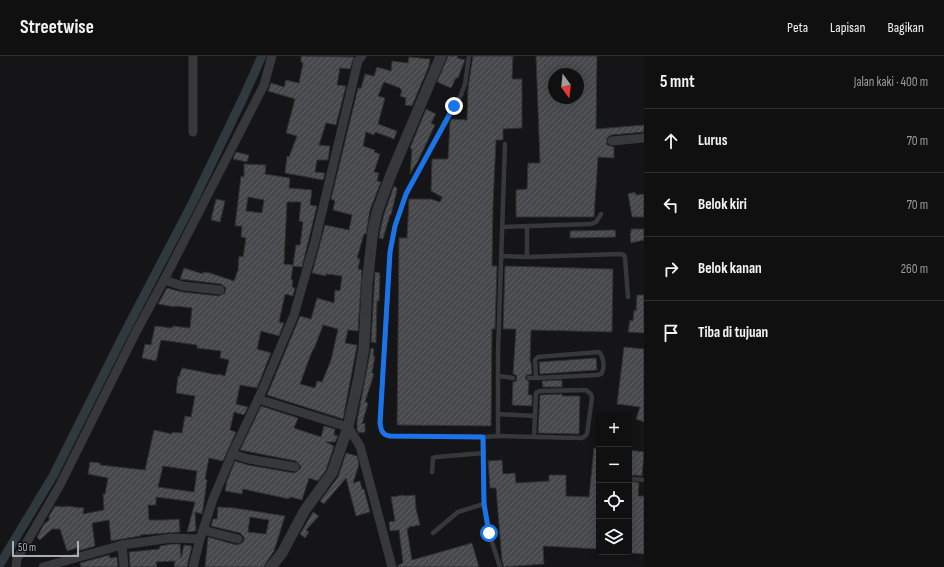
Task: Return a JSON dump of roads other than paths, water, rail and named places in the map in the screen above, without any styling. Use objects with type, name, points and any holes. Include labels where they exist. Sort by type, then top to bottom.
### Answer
[{"type":"street","points":[[193,56],[193,132]]},
{"type":"street","points":[[16,567],[17,559],[60,485],[136,332],[264,85],[272,56]]},
{"type":"street","points":[[193,567],[213,499],[294,315],[315,241],[358,61],[362,56]]},
{"type":"street","points":[[271,567],[282,552],[305,510],[332,473],[348,427],[364,347],[367,285],[373,230],[377,212],[392,172],[441,56]]},
{"type":"street","points":[[612,141],[644,138]]},
{"type":"street","points":[[164,280],[182,286],[220,290]]},
{"type":"street","points":[[258,399],[348,427],[360,446],[392,567]]},
{"type":"street","points":[[232,454],[250,459],[295,467]]},
{"type":"street","points":[[203,530],[238,539]]},
{"type":"street","points":[[43,567],[122,545],[172,538],[200,539]]},
{"type":"street","points":[[122,545],[124,567]]},
{"type":"lane","points":[[469,56],[465,84],[461,95],[406,194],[395,226],[390,252],[380,423],[381,431],[386,436],[581,438],[587,434],[592,398],[591,394],[586,390],[536,393],[534,437]]},
{"type":"lane","points":[[498,436],[498,376],[505,144]]},
{"type":"lane","points":[[502,227],[591,224],[596,222],[601,214]]},
{"type":"lane","points":[[527,226],[527,257]]},
{"type":"lane","points":[[502,256],[527,257],[620,254],[625,258],[628,297]]},
{"type":"lane","points":[[529,378],[536,378],[601,374],[603,372],[603,358],[599,352],[538,357],[535,360],[536,378]]},
{"type":"lane","points":[[498,376],[513,378]]},
{"type":"lane","points":[[498,414],[535,416]]},
{"type":"lane","points":[[483,437],[484,504],[489,533],[500,567]]},
{"type":"lane","points":[[432,472],[433,458],[484,453]]},
{"type":"lane","points":[[634,479],[644,480]]},
{"type":"lane","points":[[433,534],[458,512],[484,504]]},
{"type":"waterway","points":[[0,564],[53,476],[123,336],[193,202],[262,56]]}]
